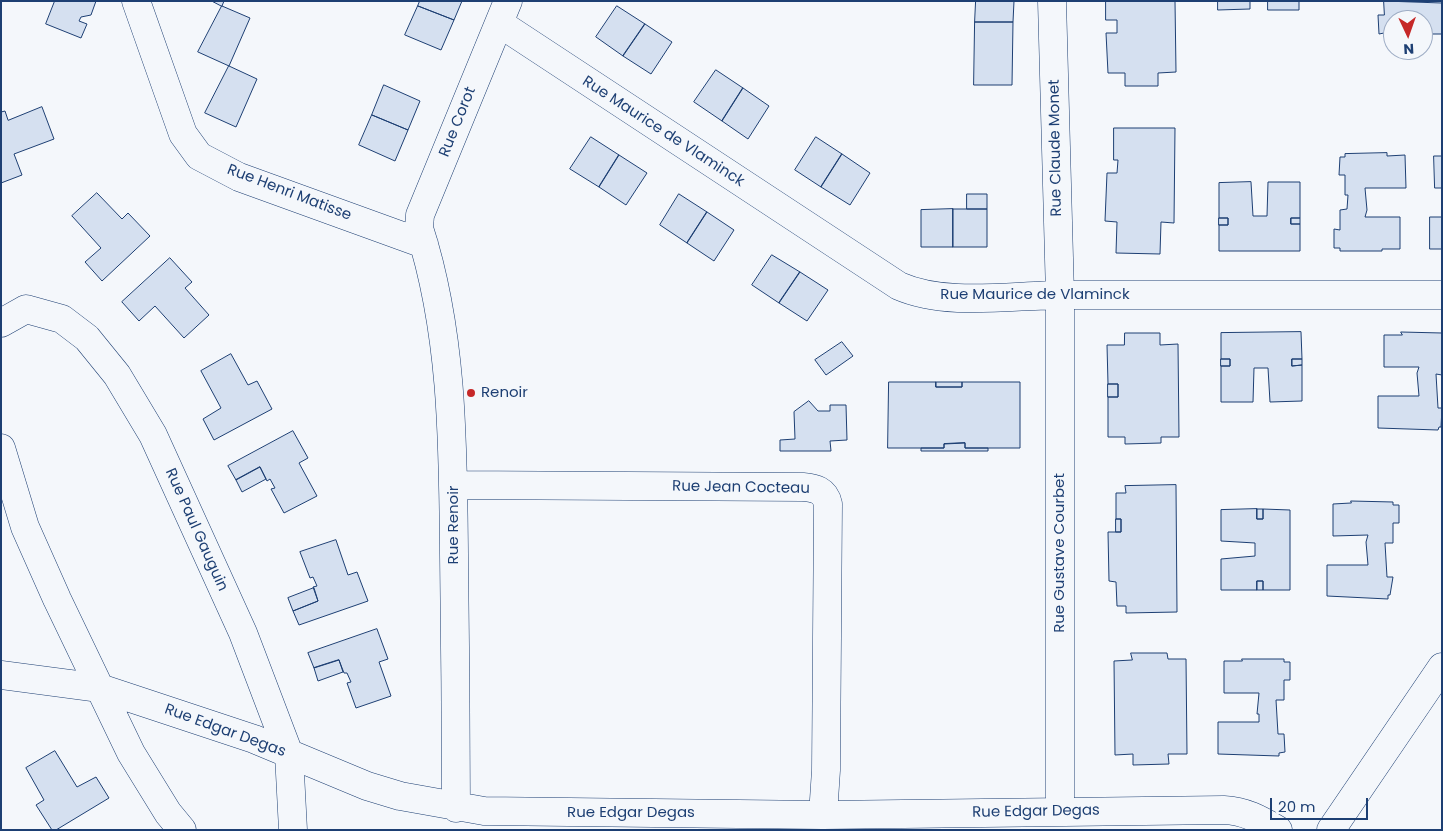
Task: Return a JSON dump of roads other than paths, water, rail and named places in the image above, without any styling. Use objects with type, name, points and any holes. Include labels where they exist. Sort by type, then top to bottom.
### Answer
[{"type":"street","name":"Rue Henri Matisse","points":[[136,1],[183,134],[199,156],[239,177],[424,244]]},
{"type":"street","name":"Rue Claude Monet","points":[[1052,1],[1060,295]]},
{"type":"street","name":"Rue Corot","points":[[424,244],[419,228],[420,215],[503,12]]},
{"type":"street","name":"Rue Maurice de Vlaminck","points":[[503,12],[899,286],[923,295],[949,297],[1060,295],[1442,295]]},
{"type":"street","name":"Rue Renoir","points":[[424,244],[445,345],[450,392],[454,485],[456,808]]},
{"type":"street","name":"Rue Gustave Courbet","points":[[1060,295],[1060,812]]},
{"type":"street","name":"Rue Paul Gauguin","points":[[1,323],[26,309],[62,319],[88,338],[117,375],[153,435],[239,624],[289,754],[293,830]]},
{"type":"street","points":[[1,448],[25,527],[100,688],[131,753],[168,814],[182,830]]},
{"type":"street","name":"Rue Jean Cocteau","points":[[454,485],[803,487],[814,488],[824,493],[827,499],[828,514],[826,770],[822,822]]},
{"type":"street","points":[[1331,830],[1442,667]]},
{"type":"street","name":"Rue Edgar Degas","points":[[1,675],[100,688],[254,739],[367,786],[400,796],[456,808],[510,812],[822,822],[1060,812],[1234,810],[1253,815],[1278,830]]},
{"type":"place","name":"Renoir","points":[[471,393]]}]
